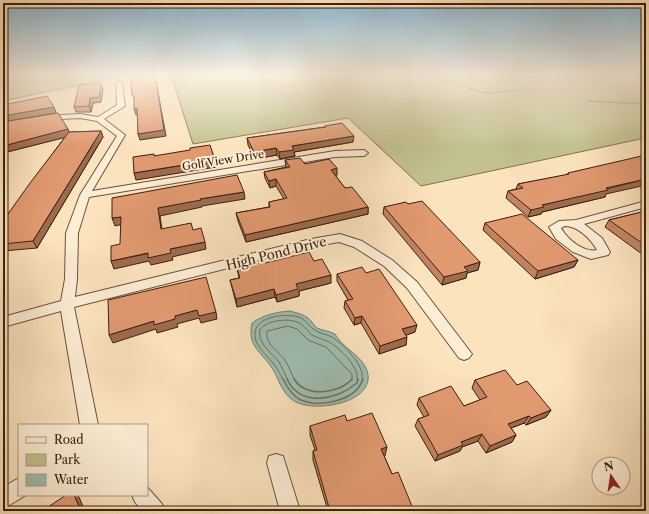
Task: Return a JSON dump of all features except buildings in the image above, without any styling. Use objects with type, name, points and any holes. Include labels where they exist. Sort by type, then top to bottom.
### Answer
[{"type":"street","points":[[99,119],[121,106],[120,99]]},
{"type":"street","points":[[32,119],[67,116],[99,119],[121,135],[86,195],[72,233],[71,279],[67,304],[89,424]]},
{"type":"street","name":"Golf View Drive","points":[[86,195],[335,154],[364,153]]},
{"type":"street","points":[[576,223],[646,204]]},
{"type":"street","name":"High Pond Drive","points":[[3,322],[67,304],[311,243],[340,238],[358,244],[393,267],[412,285],[464,354]]},
{"type":"street","points":[[276,463],[290,511]]},
{"type":"street","points":[[3,499],[18,489]]},
{"type":"street","points":[[143,496],[155,511]]},
{"type":"path","points":[[587,102],[646,104]]},
{"type":"green space","points":[[179,99],[646,99],[646,141],[645,138],[421,186],[348,118],[193,144]]},
{"type":"water","points":[[290,311],[307,317],[317,328],[335,334],[363,364],[366,368],[368,380],[364,389],[355,397],[344,402],[316,406],[304,405],[294,401],[286,394],[272,368],[253,343],[251,331],[252,323],[261,318],[275,313]]}]
